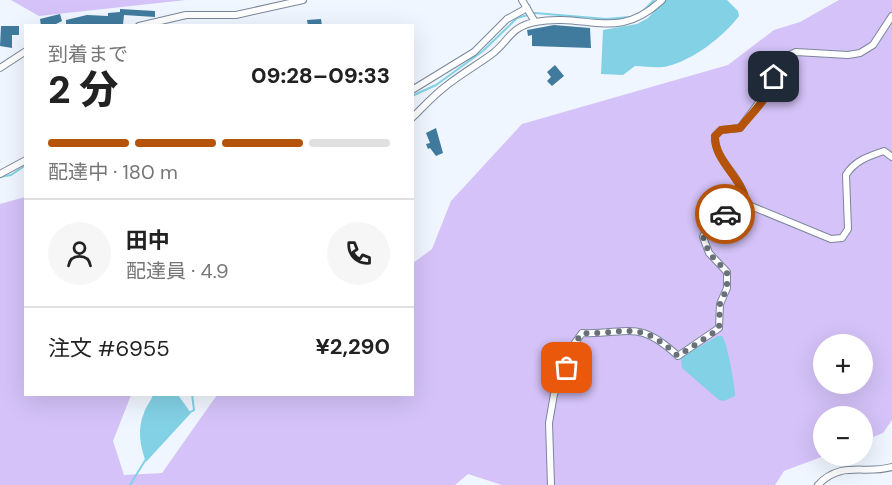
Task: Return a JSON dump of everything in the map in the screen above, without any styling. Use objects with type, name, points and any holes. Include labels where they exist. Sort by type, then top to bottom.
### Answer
[{"type":"street","points":[[148,24],[186,15],[236,15],[303,0]]},
{"type":"street","points":[[522,0],[534,20]]},
{"type":"street","points":[[414,90],[437,84],[493,53],[516,28],[534,20],[621,24],[637,20],[662,0]]},
{"type":"street","points":[[414,114],[437,84],[507,20],[527,9]]},
{"type":"street","points":[[746,204],[745,192],[714,148],[715,136],[721,130],[740,128],[772,85],[783,58],[796,52],[848,55],[860,53],[869,49],[892,16]]},
{"type":"street","points":[[0,68],[24,52]]},
{"type":"street","points":[[551,485],[549,423],[554,394],[567,368],[572,347],[582,333],[627,329],[657,338],[678,356],[719,328],[720,304],[727,288],[727,272],[709,253],[703,237],[708,226],[716,218],[746,204],[831,239],[842,238],[848,229],[846,175],[849,168],[870,155],[884,152],[892,157]]},
{"type":"street","points":[[0,174],[24,161]]},
{"type":"street","points":[[818,485],[826,477],[840,470],[892,467]]},
{"type":"shaded area","points":[[11,0],[186,0],[39,16]]},
{"type":"shaded area","points":[[839,0],[892,0],[892,420],[883,433],[873,437],[873,406],[813,406],[813,460],[784,471],[775,485],[502,485],[468,474],[455,485],[0,485],[0,204],[24,197],[24,396],[131,396],[113,441],[124,475],[162,473],[216,396],[414,396],[414,262],[432,249],[451,201],[522,124],[728,65],[774,30],[800,22]]},
{"type":"water","points":[[665,0],[727,0],[738,11],[739,16],[707,47],[678,63],[660,67],[635,66],[623,75],[601,74],[603,30],[637,24],[648,18]]},
{"type":"water","points":[[718,336],[722,336],[726,346],[735,391],[735,396],[724,401],[719,400],[682,368],[681,357]]},
{"type":"water","points":[[152,396],[179,396],[191,413],[146,462],[140,431],[145,410]]},
{"type":"building","points":[[120,9],[155,11],[155,17],[124,15],[123,24],[66,24],[66,20],[87,15],[108,16],[108,13],[120,12]]},
{"type":"building","points":[[60,14],[62,21],[56,24],[41,24],[40,19]]},
{"type":"building","points":[[321,19],[322,24],[308,24],[307,20]]},
{"type":"building","points":[[554,25],[590,28],[591,48],[532,46],[532,35],[528,36],[527,30]]},
{"type":"building","points":[[1,26],[19,26],[19,35],[12,35],[12,48],[0,46]]},
{"type":"building","points":[[555,65],[564,76],[552,86],[547,81],[551,77],[547,72]]},
{"type":"building","points":[[436,128],[443,153],[436,156],[430,148],[428,149],[426,144],[430,143],[426,133]]},
{"type":"waterway","points":[[641,13],[654,0]]},
{"type":"waterway","points":[[414,95],[436,85],[483,51],[517,18],[535,13],[606,19],[630,17]]},
{"type":"waterway","points":[[0,177],[11,175],[24,166]]},
{"type":"waterway","points":[[187,414],[194,410],[192,396]]},
{"type":"waterway","points":[[130,485],[146,459]]},
{"type":"way so far","points":[[567,368],[572,347],[582,333],[627,329],[657,338],[678,356],[716,331],[719,328],[720,304],[727,288],[727,272],[709,253],[703,237],[708,226],[716,218],[725,214]]},
{"type":"route","points":[[725,214],[746,204],[745,192],[714,148],[715,136],[721,130],[740,128],[763,99],[774,77]]}]
